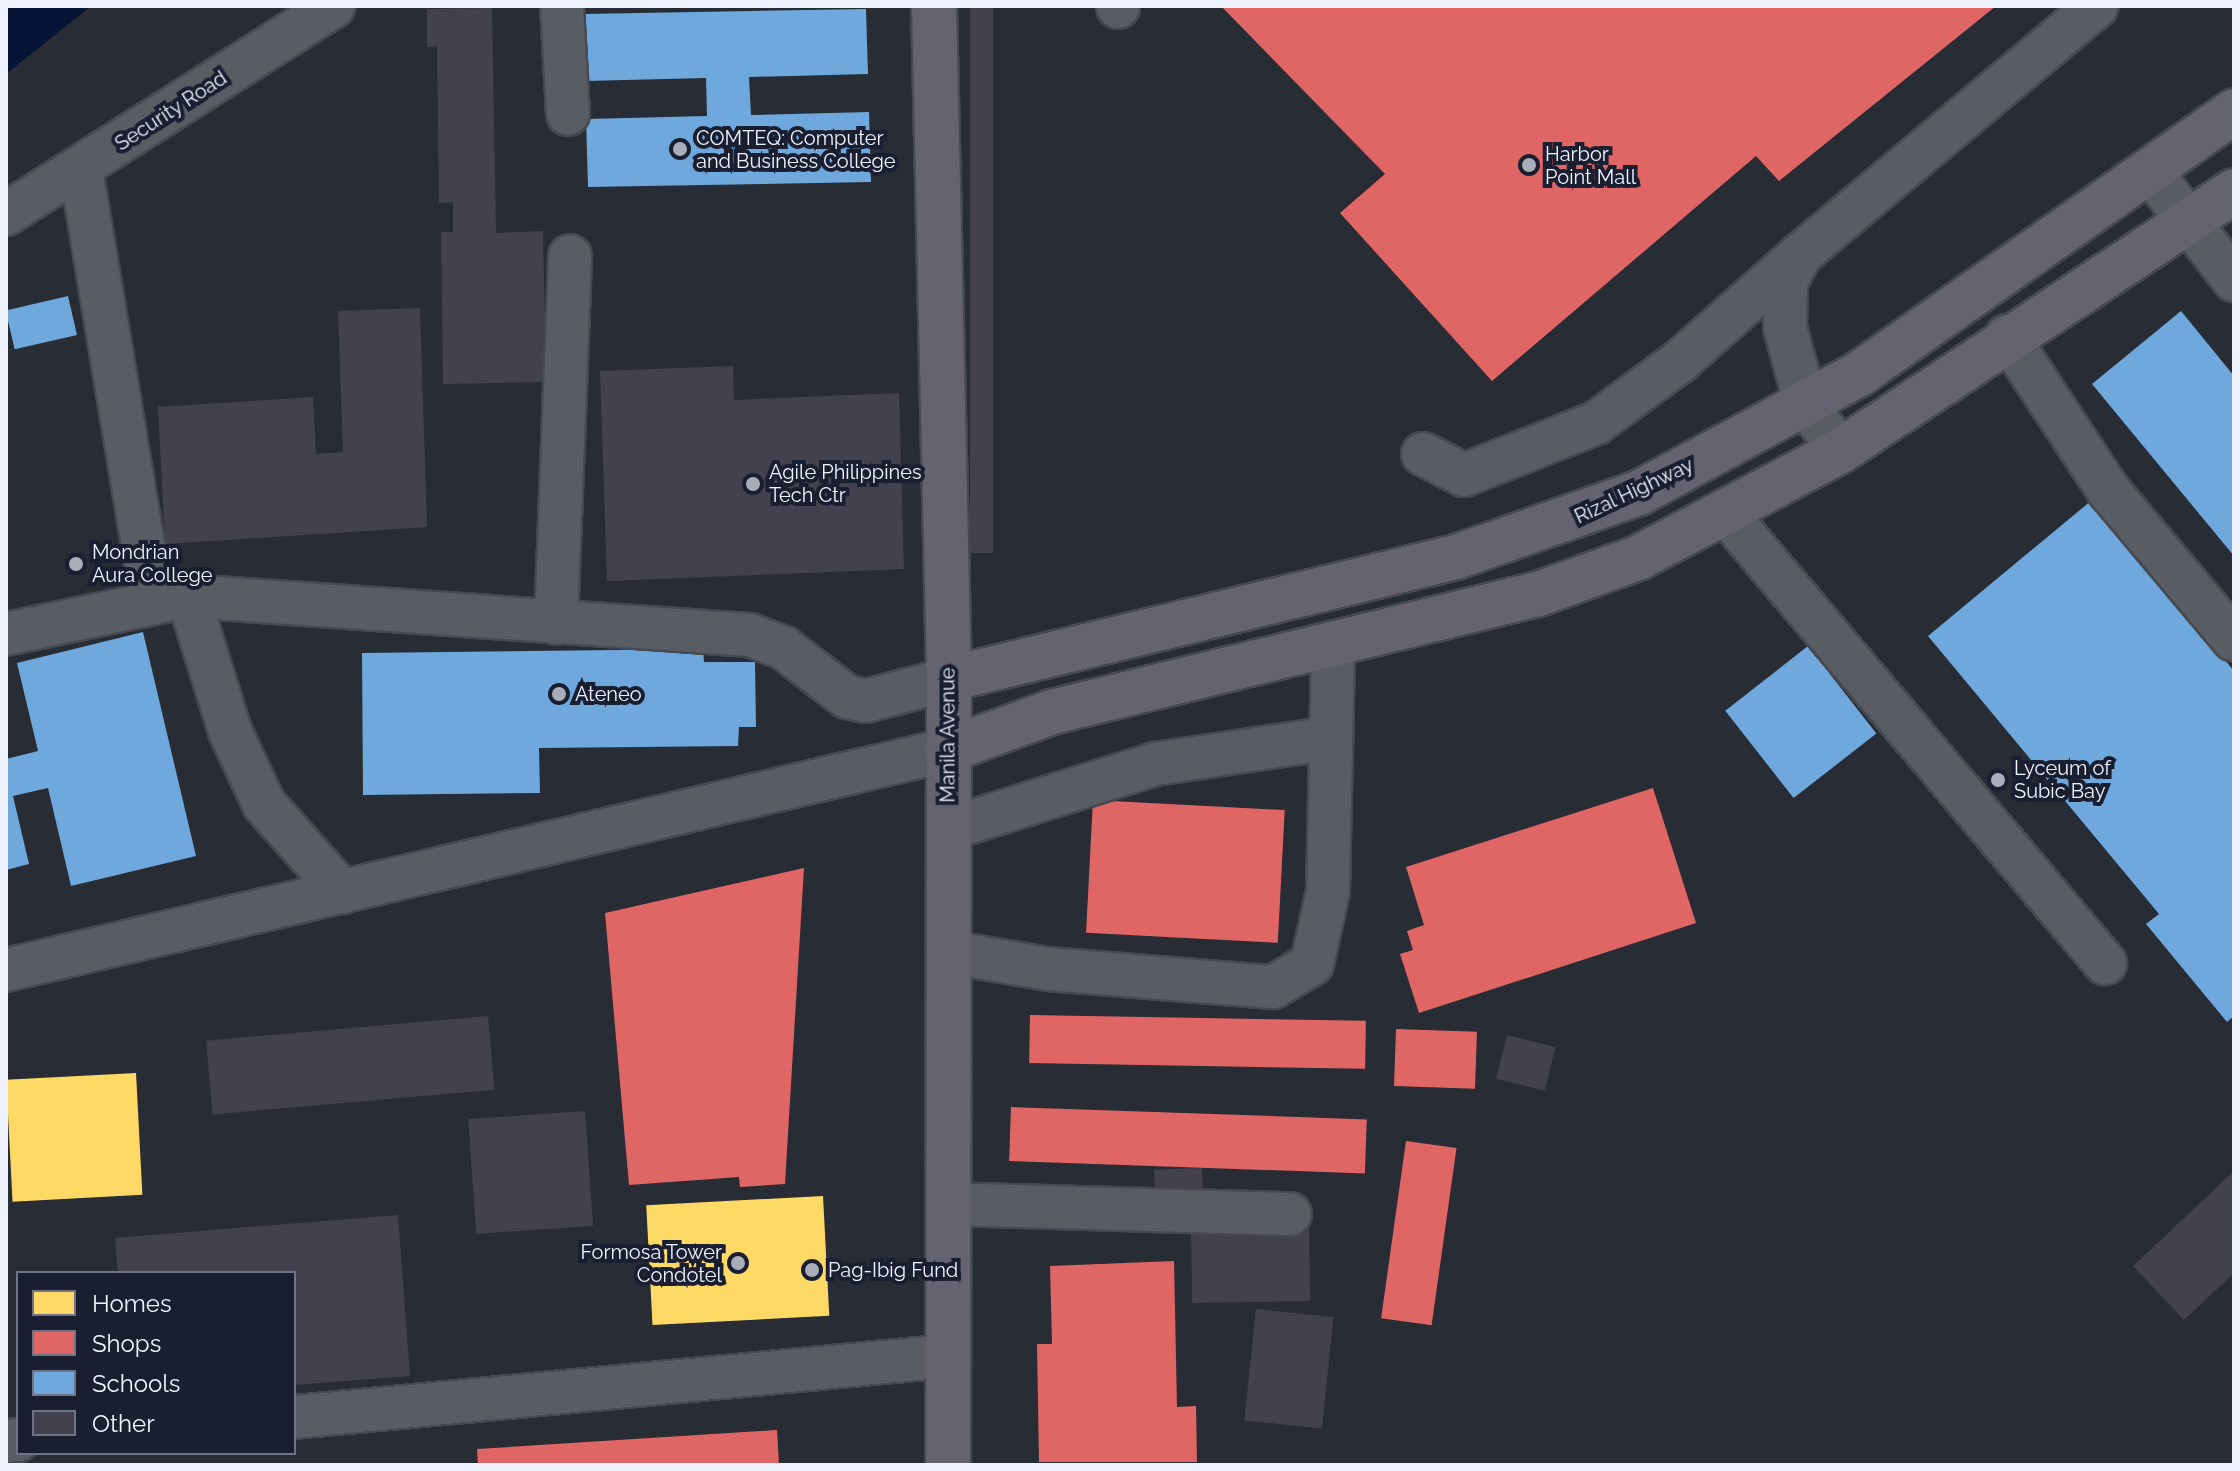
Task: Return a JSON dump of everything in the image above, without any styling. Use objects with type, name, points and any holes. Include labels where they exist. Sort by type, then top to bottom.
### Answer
[{"type":"main road","name":"Manila Avenue","points":[[934,6],[949,679],[948,1465]]},
{"type":"main road","name":"Rizal Highway","points":[[949,679],[1524,539],[1639,493],[1806,404],[2234,111]]},
{"type":"main road","points":[[948,750],[1052,712],[1538,594],[1728,516],[1840,451],[2007,336],[2234,191]]},
{"type":"street","name":"Security Road","points":[[6,214],[81,170],[334,6]]},
{"type":"street","points":[[562,6],[568,114]]},
{"type":"street","points":[[1423,454],[1464,475],[1596,423],[1679,362],[1801,254],[2097,6]]},
{"type":"street","points":[[81,170],[170,598],[264,804],[342,892]]},
{"type":"street","points":[[2150,171],[2234,280]]},
{"type":"street","points":[[1801,254],[1786,282],[1785,328],[1806,404],[1840,451]]},
{"type":"street","points":[[556,623],[570,256]]},
{"type":"street","points":[[2007,336],[2109,491],[2234,640]]},
{"type":"street","points":[[1728,516],[2105,963]]},
{"type":"street","points":[[6,634],[170,598],[750,635],[784,648],[847,697],[866,701],[949,679]]},
{"type":"street","points":[[948,952],[1048,969],[1273,987],[1312,964],[1328,891],[1333,644]]},
{"type":"street","points":[[948,829],[1155,764],[1331,738]]},
{"type":"street","points":[[6,970],[948,750]]},
{"type":"street","points":[[948,1204],[1290,1214]]},
{"type":"street","points":[[296,1417],[949,1356]]},
{"type":"water","points":[[6,6],[91,6],[6,74]]},
{"type":"building: Homes","points":[[136,1073],[142,1195],[13,1202],[6,1080]]},
{"type":"building: Homes","name":"Formosa Tower Condotel","points":[[823,1196],[829,1316],[653,1325],[646,1205]]},
{"type":"building: Shops","points":[[1221,6],[1996,6],[1779,181],[1756,156],[1492,381],[1340,213],[1385,174]]},
{"type":"building: Shops","points":[[1653,788],[1696,923],[1419,1013],[1400,954],[1413,950],[1407,931],[1424,925],[1406,867]]},
{"type":"building: Shops","points":[[1093,800],[1285,810],[1278,943],[1086,933]]},
{"type":"building: Shops","points":[[804,868],[785,1184],[740,1187],[739,1177],[629,1185],[605,913]]},
{"type":"building: Shops","points":[[1030,1015],[1366,1021],[1365,1069],[1029,1063]]},
{"type":"building: Shops","points":[[1396,1029],[1477,1032],[1475,1089],[1394,1086]]},
{"type":"building: Shops","points":[[1011,1107],[1367,1119],[1365,1173],[1009,1161]]},
{"type":"building: Shops","points":[[1406,1141],[1457,1148],[1432,1325],[1381,1318]]},
{"type":"building: Shops","points":[[1174,1261],[1177,1407],[1196,1406],[1197,1462],[1039,1462],[1037,1344],[1052,1344],[1050,1266]]},
{"type":"building: Shops","points":[[777,1430],[779,1465],[478,1465],[477,1449]]},
{"type":"building: Schools","points":[[866,9],[868,74],[749,77],[751,115],[869,112],[871,182],[588,187],[586,119],[707,116],[706,78],[585,81],[583,14]]},
{"type":"building: Schools","points":[[68,296],[77,335],[15,349],[6,310]]},
{"type":"building: Schools","points":[[2181,311],[2234,376],[2234,556],[2092,384]]},
{"type":"building: Schools","points":[[2092,500],[2234,671],[2234,1016],[2227,1022],[2146,924],[2159,914],[1928,636]]},
{"type":"building: Schools","points":[[143,632],[196,856],[71,886],[48,788],[13,796],[29,864],[6,870],[6,759],[38,751],[17,663]]},
{"type":"building: Schools","points":[[1808,646],[1876,733],[1794,798],[1725,711]]},
{"type":"building: Schools","name":"Ateneo","points":[[703,649],[704,662],[755,662],[756,727],[739,727],[738,746],[539,748],[540,793],[363,795],[362,653]]},
{"type":"building: Other","points":[[970,6],[993,6],[993,553],[970,553]]},
{"type":"building: Other","points":[[492,8],[496,233],[543,231],[546,382],[443,384],[441,232],[453,232],[453,202],[439,203],[437,46],[427,47],[427,9]]},
{"type":"building: Other","points":[[420,308],[427,527],[165,544],[158,407],[313,397],[316,454],[343,452],[338,311]]},
{"type":"building: Other","name":"Agile Philippines Tech Ctr","points":[[733,366],[734,400],[899,393],[904,569],[607,581],[600,371]]},
{"type":"building: Other","points":[[488,1016],[494,1090],[213,1114],[206,1041]]},
{"type":"building: Other","points":[[1507,1035],[1556,1047],[1545,1091],[1496,1079]]},
{"type":"building: Other","points":[[585,1111],[593,1226],[476,1234],[468,1119]]},
{"type":"building: Other","points":[[1202,1168],[1203,1202],[1155,1204],[1154,1170]]},
{"type":"building: Other","points":[[2234,1171],[2234,1273],[2184,1320],[2133,1266]]},
{"type":"building: Other","points":[[398,1215],[410,1376],[296,1385],[296,1271],[118,1271],[115,1238]]},
{"type":"building: Other","points":[[1309,1227],[1310,1301],[1192,1303],[1191,1229]]},
{"type":"building: Other","points":[[1256,1309],[1334,1317],[1322,1429],[1244,1420]]},
{"type":"place","name":"COMTEQ: Computer and Business College","points":[[680,149]]},
{"type":"place","name":"Harbor Point Mall","points":[[1529,165]]},
{"type":"place","name":"Agile Philippines Tech Ctr","points":[[753,484]]},
{"type":"place","name":"Mondrian Aura College","points":[[76,564]]},
{"type":"place","name":"Ateneo","points":[[559,694]]},
{"type":"place","name":"Lyceum of Subic Bay","points":[[1998,780]]},
{"type":"place","name":"Formosa Tower Condotel","points":[[738,1263]]},
{"type":"place","name":"Pag-Ibig Fund","points":[[812,1270]]}]
